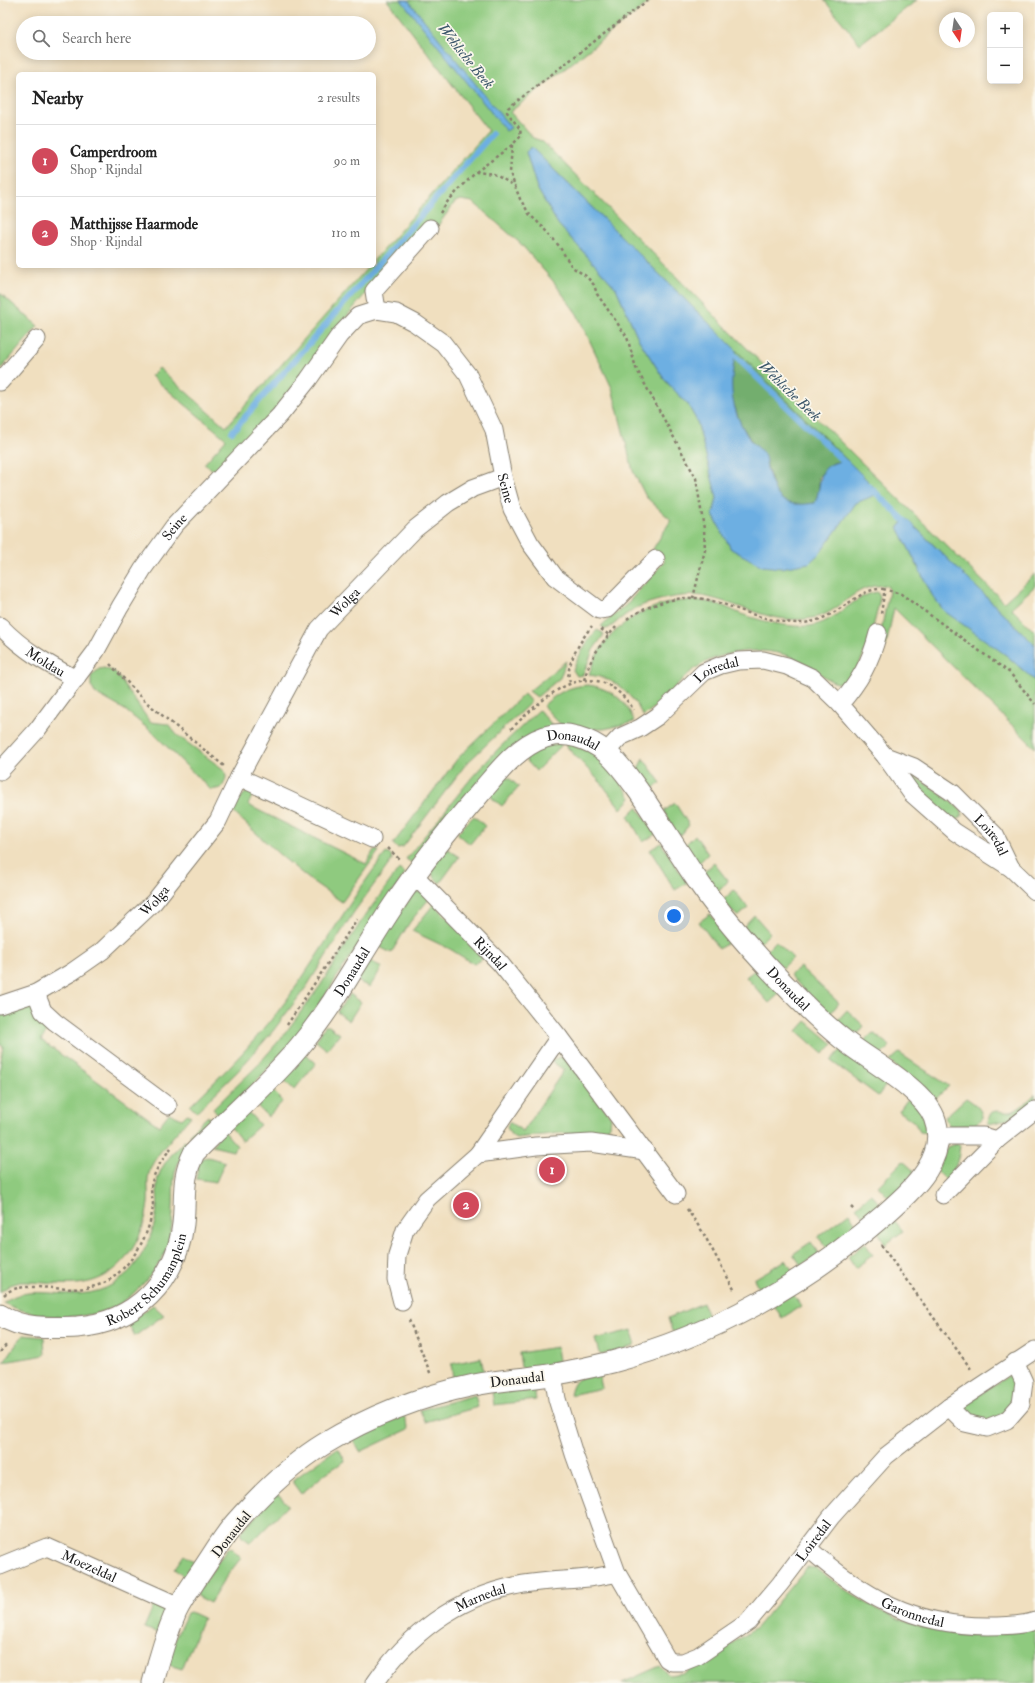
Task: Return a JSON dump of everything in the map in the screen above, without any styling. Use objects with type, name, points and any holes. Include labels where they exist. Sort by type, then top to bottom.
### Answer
[{"type":"street","points":[[378,310],[374,291],[430,228]]},
{"type":"street","name":"Seine","points":[[0,771],[37,730],[96,651],[143,569],[174,526],[280,415],[308,380],[339,336],[358,316],[378,310],[396,313],[421,327],[443,343],[468,374],[494,430],[503,477],[512,509],[530,543],[555,577],[599,610],[607,609],[656,559]]},
{"type":"street","points":[[0,382],[37,338]]},
{"type":"street","name":"Wolga","points":[[0,1005],[36,993],[102,951],[154,902],[218,821],[239,777],[319,629],[415,530],[448,503],[467,491],[503,477]]},
{"type":"street","name":"Moldau","points":[[0,626],[15,642],[41,661],[76,679]]},
{"type":"street","points":[[840,704],[859,681],[874,648],[878,633]]},
{"type":"street","name":"Loiredal","points":[[606,752],[620,737],[640,728],[658,716],[704,672],[721,665],[738,661],[763,660],[787,666],[813,678],[840,704],[885,756],[912,794],[954,832],[1011,868],[1035,891]]},
{"type":"street","name":"Donaudal","points":[[153,1683],[162,1650],[179,1606],[234,1525],[287,1474],[321,1446],[368,1420],[438,1394],[479,1384],[552,1375],[616,1361],[676,1341],[746,1311],[779,1292],[841,1250],[898,1203],[925,1173],[936,1153],[938,1136],[935,1119],[925,1101],[848,1044],[808,1010],[768,968],[722,915],[628,776],[606,752],[589,742],[572,735],[561,734],[547,736],[528,745],[505,764],[461,815],[395,903],[335,1000],[300,1046],[266,1084],[213,1134]]},
{"type":"street","name":"Loiredal","points":[[885,756],[914,767],[953,793],[995,835],[1011,868]]},
{"type":"street","points":[[239,777],[372,839]]},
{"type":"street","name":"Rijndal","points":[[415,876],[500,964],[559,1037],[676,1194]]},
{"type":"street","points":[[36,993],[43,1011],[55,1022],[168,1106]]},
{"type":"street","points":[[402,1302],[396,1279],[397,1255],[405,1230],[427,1199],[478,1154],[559,1037]]},
{"type":"street","points":[[943,1195],[998,1140],[1035,1110]]},
{"type":"street","name":"Robert Schumanplein","points":[[0,1315],[17,1325],[54,1328],[90,1326],[127,1313],[155,1291],[172,1264],[179,1246],[185,1204],[184,1180],[186,1167],[194,1153],[213,1134]]},
{"type":"street","points":[[938,1136],[983,1136],[998,1140]]},
{"type":"street","points":[[478,1154],[536,1146],[591,1143],[645,1151]]},
{"type":"street","name":"Loiredal","points":[[617,1573],[667,1659],[672,1662],[683,1662],[698,1656],[748,1622],[780,1584],[840,1505],[886,1456],[949,1407],[1035,1350]]},
{"type":"street","points":[[949,1407],[965,1423],[987,1428],[1007,1420],[1021,1404],[1024,1382],[1015,1362]]},
{"type":"street","points":[[552,1375],[557,1399],[574,1454],[617,1573]]},
{"type":"street","name":"Moezeldal","points":[[0,1566],[47,1547],[179,1606]]},
{"type":"street","name":"Garonnedal","points":[[808,1548],[833,1570],[860,1589],[918,1616],[945,1623],[970,1626],[1002,1626],[1035,1621]]},
{"type":"street","name":"Marnedal","points":[[375,1683],[418,1633],[441,1615],[474,1599],[513,1586],[555,1580],[594,1578],[617,1573]]},
{"type":"path","points":[[430,228],[448,201],[476,172],[512,145],[520,136],[520,129],[507,112],[508,108],[648,0]]},
{"type":"path","points":[[512,145],[510,173],[520,199],[530,215],[546,230],[572,267],[586,276],[594,285],[597,294],[627,337],[636,368],[696,478],[704,530],[705,550],[693,598]]},
{"type":"path","points":[[476,172],[494,174],[515,186]]},
{"type":"path","points":[[878,633],[884,594],[882,588]]},
{"type":"path","points":[[584,680],[589,664],[598,647],[620,623],[639,610],[665,602],[693,598],[713,601],[766,618],[798,623],[811,623],[834,614],[868,591],[882,588],[901,594],[1010,673],[1035,704]]},
{"type":"path","points":[[570,682],[567,676],[568,668],[584,635]]},
{"type":"path","points":[[96,651],[123,676],[146,702],[210,756],[239,777]]},
{"type":"path","points":[[372,839],[386,846],[415,876]]},
{"type":"path","name":"Robert Schumanplein","points":[[0,1300],[7,1293],[20,1287],[77,1290],[99,1285],[117,1274],[135,1256],[148,1224],[153,1206],[151,1186],[158,1168],[176,1143]]},
{"type":"path","points":[[676,1194],[702,1231],[746,1311]]},
{"type":"path","points":[[886,1252],[982,1384]]},
{"type":"path","points":[[402,1302],[438,1394]]},
{"type":"green space","points":[[387,0],[652,0],[510,112],[533,138],[542,141],[805,407],[1004,602],[1035,574],[1035,586],[1011,608],[1035,632],[1035,645],[906,518],[898,527],[932,595],[1006,655],[1035,681],[1035,748],[894,608],[886,646],[883,644],[880,636],[889,591],[888,587],[885,585],[864,589],[824,615],[805,619],[778,618],[715,599],[694,595],[665,599],[646,604],[631,611],[609,628],[605,629],[601,626],[625,606],[665,561],[653,549],[671,520],[646,497],[633,471],[612,388],[577,314],[553,281],[520,243],[473,202],[461,200],[455,202],[434,231],[387,268],[351,311],[278,407],[215,471],[204,464],[226,439],[151,376],[159,368],[226,427],[367,268],[376,268],[376,258],[488,131]],"holes":[[[531,147],[879,492],[856,503],[820,553],[731,549],[713,515],[717,498],[697,421],[688,405],[664,379],[639,340],[616,288],[558,224],[537,188],[526,152]]]},
{"type":"green space","points":[[824,0],[917,0],[860,44]]},
{"type":"green space","points":[[0,293],[38,326],[0,370]]},
{"type":"green space","points":[[736,350],[847,460],[833,463],[819,476],[819,490],[815,503],[801,505],[786,503],[775,492],[763,453],[752,442],[740,423],[732,398],[731,379]]},
{"type":"green space","points":[[877,592],[880,597],[866,647],[861,661],[854,673],[846,681],[838,683],[828,679],[813,668],[792,657],[770,652],[747,651],[725,655],[699,666],[680,681],[654,708],[643,716],[633,700],[622,688],[607,679],[589,675],[596,657],[607,641],[620,627],[637,615],[655,607],[674,602],[694,601],[713,603],[758,619],[793,626],[810,626],[820,624],[861,598]]},
{"type":"green space","points":[[597,630],[603,633],[603,636],[593,650],[583,675],[577,676],[573,670],[575,664],[586,644]]},
{"type":"green space","points":[[566,661],[560,678],[537,697],[529,691]]},
{"type":"green space","points":[[104,668],[115,672],[150,722],[168,724],[177,735],[223,769],[226,774],[226,778],[221,788],[211,790],[152,732],[125,710],[95,693],[91,686],[91,676],[99,669]]},
{"type":"green space","points":[[588,685],[611,692],[623,702],[634,722],[604,729],[592,729],[560,724],[543,706],[553,697],[564,691],[575,687]]},
{"type":"green space","points":[[524,694],[531,702],[466,764],[403,847],[397,848],[393,844],[458,758]]},
{"type":"green space","points":[[539,710],[552,725],[412,863],[406,859],[473,776],[498,749]]},
{"type":"green space","points":[[560,743],[561,746],[536,771],[526,760],[526,756],[537,748]]},
{"type":"green space","points":[[567,743],[591,752],[612,771],[631,798],[621,809],[602,784],[567,747]]},
{"type":"green space","points":[[643,758],[661,783],[650,790],[637,772]]},
{"type":"green space","points":[[904,770],[940,793],[962,811],[962,816],[955,822],[917,789]]},
{"type":"green space","points":[[505,778],[509,778],[519,787],[502,806],[492,798],[491,795]]},
{"type":"green space","points":[[251,789],[254,792],[248,805],[366,864],[374,850],[379,851],[342,902],[309,879],[280,855],[232,811],[242,796]]},
{"type":"green space","points":[[675,803],[689,825],[681,835],[677,834],[664,811]]},
{"type":"green space","points":[[637,807],[656,834],[643,842],[628,816]]},
{"type":"green space","points":[[474,816],[485,826],[470,844],[459,835],[458,832]]},
{"type":"green space","points":[[695,835],[708,854],[699,863],[696,863],[686,847],[686,844]]},
{"type":"green space","points":[[661,843],[687,883],[675,890],[650,850]]},
{"type":"green space","points":[[448,849],[459,857],[440,883],[435,879],[432,871],[435,863],[444,850]]},
{"type":"green space","points":[[386,853],[391,855],[392,860],[354,912],[307,986],[273,1031],[238,1071],[196,1112],[190,1106],[241,1054],[277,1013],[360,888]]},
{"type":"green space","points":[[714,863],[728,881],[719,891],[715,891],[704,872]]},
{"type":"green space","points":[[399,869],[405,874],[308,1021],[291,1043],[222,1119],[213,1109],[257,1066],[283,1036],[320,986],[362,920]]},
{"type":"green space","points":[[734,890],[748,908],[738,917],[724,902],[724,899]]},
{"type":"green space","points":[[414,893],[423,893],[429,899],[410,922],[391,953],[380,947],[379,943]]},
{"type":"green space","points":[[434,904],[483,955],[483,958],[474,964],[450,949],[412,931]]},
{"type":"green space","points":[[710,914],[730,937],[730,941],[719,949],[699,922]]},
{"type":"green space","points":[[754,915],[770,933],[760,943],[757,943],[744,928]]},
{"type":"green space","points":[[776,941],[793,958],[783,968],[766,951]]},
{"type":"green space","points":[[368,960],[382,967],[370,987],[359,982],[358,977]]},
{"type":"green space","points":[[800,967],[839,1003],[830,1014],[826,1014],[790,975]]},
{"type":"green space","points":[[759,969],[779,991],[779,994],[769,1003],[746,977],[755,970]]},
{"type":"green space","points":[[350,994],[361,1002],[349,1021],[337,1012]]},
{"type":"green space","points":[[26,1004],[35,1009],[50,1028],[41,1040],[159,1126],[169,1113],[182,1119],[187,1114],[191,1116],[162,1150],[153,1164],[149,1174],[148,1203],[142,1230],[136,1243],[120,1265],[97,1279],[84,1283],[60,1284],[20,1282],[10,1285],[0,1292],[0,1067],[3,1046],[0,1045],[0,1016]]},
{"type":"green space","points":[[847,1010],[864,1026],[856,1036],[837,1024],[837,1021]]},
{"type":"green space","points":[[806,1021],[833,1044],[823,1054],[797,1031]]},
{"type":"green space","points":[[325,1026],[329,1026],[340,1034],[327,1050],[316,1041]]},
{"type":"green space","points":[[873,1033],[890,1046],[881,1055],[863,1042]]},
{"type":"green space","points":[[843,1050],[885,1081],[886,1085],[878,1096],[831,1061],[840,1051]]},
{"type":"green space","points":[[899,1053],[949,1086],[937,1098],[932,1099],[890,1061]]},
{"type":"green space","points":[[306,1054],[316,1063],[294,1090],[284,1080],[283,1076]]},
{"type":"green space","points":[[560,1057],[567,1059],[611,1117],[610,1126],[603,1134],[598,1136],[561,1133],[516,1138],[511,1135],[507,1127],[509,1122],[523,1131],[564,1070],[551,1061]]},
{"type":"green space","points":[[270,1091],[273,1091],[283,1101],[268,1117],[258,1107],[258,1104]]},
{"type":"green space","points":[[1035,1094],[1035,1101],[1019,1114],[988,1124],[991,1113],[997,1111],[1014,1111]]},
{"type":"green space","points":[[966,1098],[975,1104],[979,1109],[982,1119],[974,1125],[950,1126],[944,1118]]},
{"type":"green space","points":[[909,1099],[922,1110],[929,1133],[920,1132],[914,1122],[899,1111]]},
{"type":"green space","points":[[245,1113],[250,1114],[260,1125],[242,1141],[229,1125]]},
{"type":"green space","points":[[208,1116],[216,1124],[197,1142],[189,1134]]},
{"type":"green space","points":[[223,1130],[237,1146],[233,1151],[212,1146]]},
{"type":"green space","points":[[184,1141],[191,1146],[181,1158],[175,1171],[173,1213],[167,1248],[154,1270],[134,1293],[121,1303],[108,1309],[94,1314],[78,1316],[31,1313],[3,1303],[15,1296],[29,1293],[90,1293],[106,1288],[129,1272],[146,1247],[156,1218],[157,1182],[162,1167]]},
{"type":"green space","points":[[958,1143],[960,1145],[958,1160],[948,1182],[937,1171],[947,1147]]},
{"type":"green space","points":[[208,1157],[225,1162],[216,1182],[196,1179],[199,1163],[202,1158]]},
{"type":"green space","points":[[903,1161],[913,1170],[913,1174],[892,1197],[888,1197],[878,1186]]},
{"type":"green space","points":[[871,1194],[880,1204],[880,1207],[865,1217],[856,1207]]},
{"type":"green space","points":[[849,1213],[856,1224],[856,1227],[828,1248],[826,1247],[818,1237]]},
{"type":"green space","points":[[894,1220],[903,1231],[885,1245],[878,1231]]},
{"type":"green space","points":[[811,1242],[818,1253],[818,1256],[801,1265],[793,1254]]},
{"type":"green space","points":[[865,1243],[873,1255],[855,1268],[848,1257]]},
{"type":"green space","points":[[786,1260],[792,1270],[792,1274],[763,1290],[760,1290],[754,1279]]},
{"type":"green space","points":[[793,1294],[801,1306],[782,1318],[775,1307],[775,1303]]},
{"type":"green space","points":[[703,1303],[708,1317],[675,1332],[672,1331],[668,1318]]},
{"type":"green space","points":[[153,1305],[164,1315],[135,1336],[128,1323]]},
{"type":"green space","points":[[632,1330],[635,1343],[634,1346],[601,1355],[599,1353],[595,1339]]},
{"type":"green space","points":[[23,1335],[44,1337],[45,1355],[4,1362]]},
{"type":"green space","points":[[557,1347],[559,1362],[557,1364],[524,1369],[521,1367],[519,1353]]},
{"type":"green space","points":[[481,1358],[484,1372],[483,1375],[456,1380],[453,1378],[451,1364]]},
{"type":"green space","points":[[1011,1374],[1015,1392],[1009,1408],[1003,1414],[995,1418],[977,1420],[970,1417],[959,1408]]},
{"type":"green space","points":[[599,1375],[602,1388],[570,1395],[576,1381],[583,1377]]},
{"type":"green space","points":[[531,1385],[534,1388],[536,1400],[494,1405],[492,1392]]},
{"type":"green space","points":[[475,1395],[478,1407],[425,1422],[420,1410]]},
{"type":"green space","points":[[404,1416],[409,1429],[360,1452],[353,1440],[354,1437]]},
{"type":"green space","points":[[336,1449],[339,1449],[345,1461],[326,1473],[301,1494],[293,1483],[293,1480]]},
{"type":"green space","points":[[276,1495],[279,1495],[288,1505],[251,1543],[241,1536],[241,1532]]},
{"type":"green space","points":[[231,1548],[241,1558],[226,1577],[210,1603],[198,1597],[197,1593],[227,1549]]},
{"type":"green space","points":[[184,1555],[195,1563],[186,1578],[174,1569]]},
{"type":"green space","points":[[807,1567],[816,1568],[842,1588],[868,1604],[918,1626],[972,1634],[1002,1633],[1035,1629],[1035,1683],[622,1683],[660,1666],[669,1675],[684,1673],[704,1662],[756,1628]]},
{"type":"green space","points":[[156,1600],[162,1606],[165,1613],[159,1633],[144,1628]]},
{"type":"green space","points":[[190,1612],[203,1618],[182,1669],[169,1665],[176,1637],[187,1613]]},
{"type":"water","points":[[401,0],[408,0],[511,128],[506,131]]},
{"type":"water","points":[[531,147],[736,350],[732,375],[732,396],[734,407],[750,440],[764,455],[770,479],[777,494],[782,499],[794,504],[815,503],[820,480],[825,469],[829,465],[847,460],[880,493],[856,503],[820,553],[809,563],[781,568],[762,566],[731,549],[713,515],[717,498],[697,421],[688,405],[664,379],[639,340],[616,288],[558,224],[537,188],[526,152]]},
{"type":"water","points":[[906,518],[1035,645],[1035,681],[1006,655],[944,611],[932,595],[898,527]]},
{"type":"waterway","points":[[376,267],[492,134]]},
{"type":"waterway","points":[[232,432],[375,268]]},
{"type":"waterway","name":"Wehlsche Beek","points":[[730,351],[848,466]]},
{"type":"waterway","name":"Wehlsche Beek","points":[[872,489],[910,526]]},
{"type":"place","name":"Camperdroom","points":[[552,1170]]},
{"type":"place","name":"Matthijsse Haarmode","points":[[466,1205]]}]
